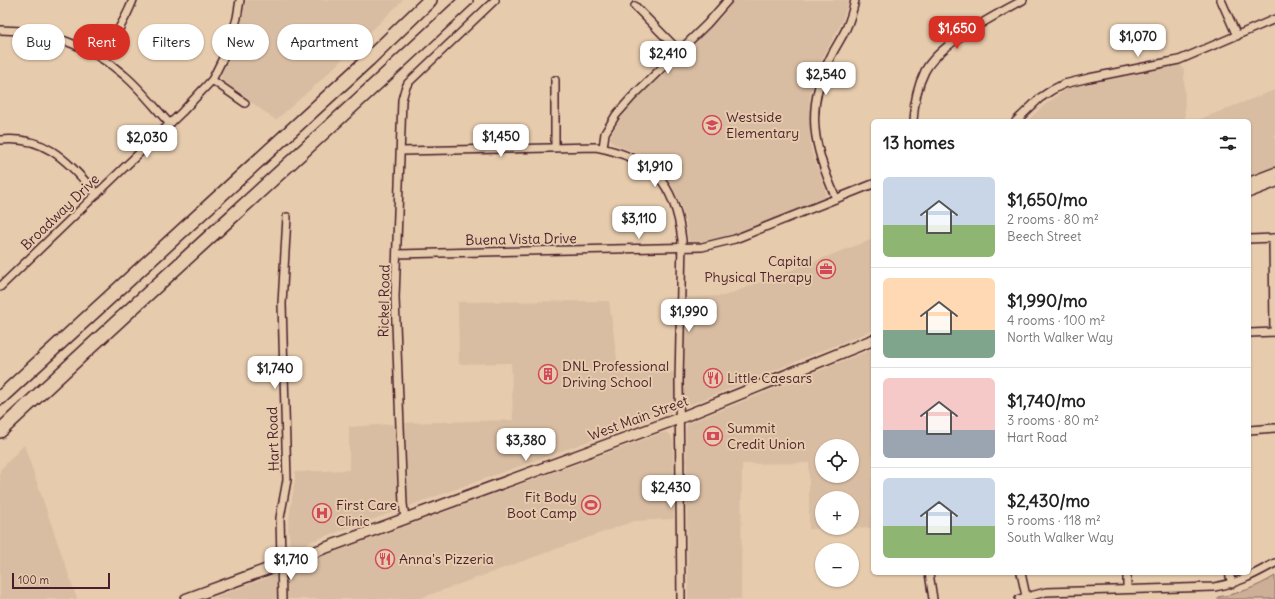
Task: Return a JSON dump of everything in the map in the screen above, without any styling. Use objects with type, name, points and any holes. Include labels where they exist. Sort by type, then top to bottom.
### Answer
[{"type":"highway","points":[[0,398],[363,65],[430,0]]},
{"type":"highway","points":[[0,431],[466,0]]},
{"type":"main road","points":[[1251,182],[1275,173]]},
{"type":"main road","points":[[1251,191],[1275,182]]},
{"type":"main road","name":"West Main Street","points":[[186,599],[680,418],[871,341]]},
{"type":"street","points":[[122,24],[133,0]]},
{"type":"street","name":"Broadway Drive","points":[[0,287],[170,124],[212,80],[229,46],[237,18],[240,0]]},
{"type":"street","name":"Rickel Road","points":[[405,518],[403,504],[395,318],[402,100],[407,86],[495,0]]},
{"type":"street","points":[[602,148],[606,133],[616,115],[632,97],[707,24],[728,0]]},
{"type":"street","points":[[836,198],[820,158],[815,139],[815,101],[829,59],[847,28],[855,0]]},
{"type":"street","points":[[913,119],[918,88],[926,70],[938,55],[952,42],[1023,0]]},
{"type":"street","points":[[1221,0],[1237,36]]},
{"type":"street","points":[[634,6],[679,51]]},
{"type":"street","points":[[1018,119],[1040,98],[1064,84],[1179,60],[1275,19]]},
{"type":"street","points":[[0,30],[21,31],[56,38],[73,44]]},
{"type":"street","points":[[104,60],[125,75],[170,124]]},
{"type":"street","points":[[212,80],[244,103]]},
{"type":"street","points":[[554,80],[555,147]]},
{"type":"street","points":[[0,140],[34,142],[46,147],[60,156],[97,194]]},
{"type":"street","points":[[401,150],[596,147],[626,155],[640,162],[655,173],[666,187],[680,220],[682,248],[680,333],[682,599]]},
{"type":"street","name":"Buena Vista Drive","points":[[397,254],[682,248],[716,245],[736,239],[871,185]]},
{"type":"street","name":"Hart Road","points":[[282,599],[280,518],[287,480],[282,304],[287,217]]},
{"type":"street","points":[[1251,239],[1274,238],[1275,332],[1251,333]]},
{"type":"street","points":[[1251,430],[1275,428]]},
{"type":"street","points":[[1021,575],[1022,598],[1046,592],[1214,587],[1232,584],[1250,577],[1275,563]]},
{"type":"street","points":[[929,575],[933,599]]},
{"type":"street","points":[[1127,575],[1127,589]]},
{"type":"street","points":[[1230,575],[1232,584]]},
{"type":"shaded area","points":[[246,0],[403,0],[373,29],[373,24],[277,24],[277,60],[342,60],[276,120],[223,82],[221,78],[228,60],[269,60],[269,24],[241,24]]},
{"type":"shaded area","name":"Westside Elementary","points":[[734,0],[849,0],[842,22],[822,59],[810,93],[810,142],[812,153],[826,194],[824,198],[747,229],[720,238],[690,242],[681,206],[670,182],[644,156],[614,144],[610,137],[622,114],[723,15]]},
{"type":"shaded area","points":[[1180,65],[1184,72],[1185,119],[1029,119],[1067,88]]},
{"type":"shaded area","points":[[1275,90],[1275,168],[1251,177],[1251,119],[1200,119]]},
{"type":"shaded area","points":[[871,240],[871,331],[702,400],[297,547],[292,547],[290,544],[288,527],[295,472],[349,470],[349,427],[406,423],[513,420],[511,363],[459,364],[458,302],[609,301],[619,373],[685,372],[685,297],[724,296]]},
{"type":"shaded area","points":[[871,350],[871,528],[859,528],[859,491],[815,491],[815,529],[809,529],[809,463],[742,464],[741,599],[688,599],[687,424]]},
{"type":"shaded area","points":[[665,432],[671,435],[673,442],[674,519],[634,521],[418,599],[211,599],[315,559]]},
{"type":"shaded area","points":[[24,445],[77,599],[0,599],[0,470]]},
{"type":"shaded area","points":[[1275,576],[1275,599],[1218,599],[1218,597],[1248,590]]},
{"type":"place","name":"Westside Elementary","points":[[712,125]]},
{"type":"place","name":"Capital Physical Therapy","points":[[826,269]]},
{"type":"place","name":"DNL Professional Driving School","points":[[548,374]]},
{"type":"place","name":"Little Caesars","points":[[713,378]]},
{"type":"place","name":"Summit Credit Union","points":[[713,436]]},
{"type":"place","name":"Fit Body Boot Camp","points":[[591,505]]},
{"type":"place","name":"First Care Clinic","points":[[322,513]]},
{"type":"place","name":"Anna's Pizzeria","points":[[385,559]]}]
